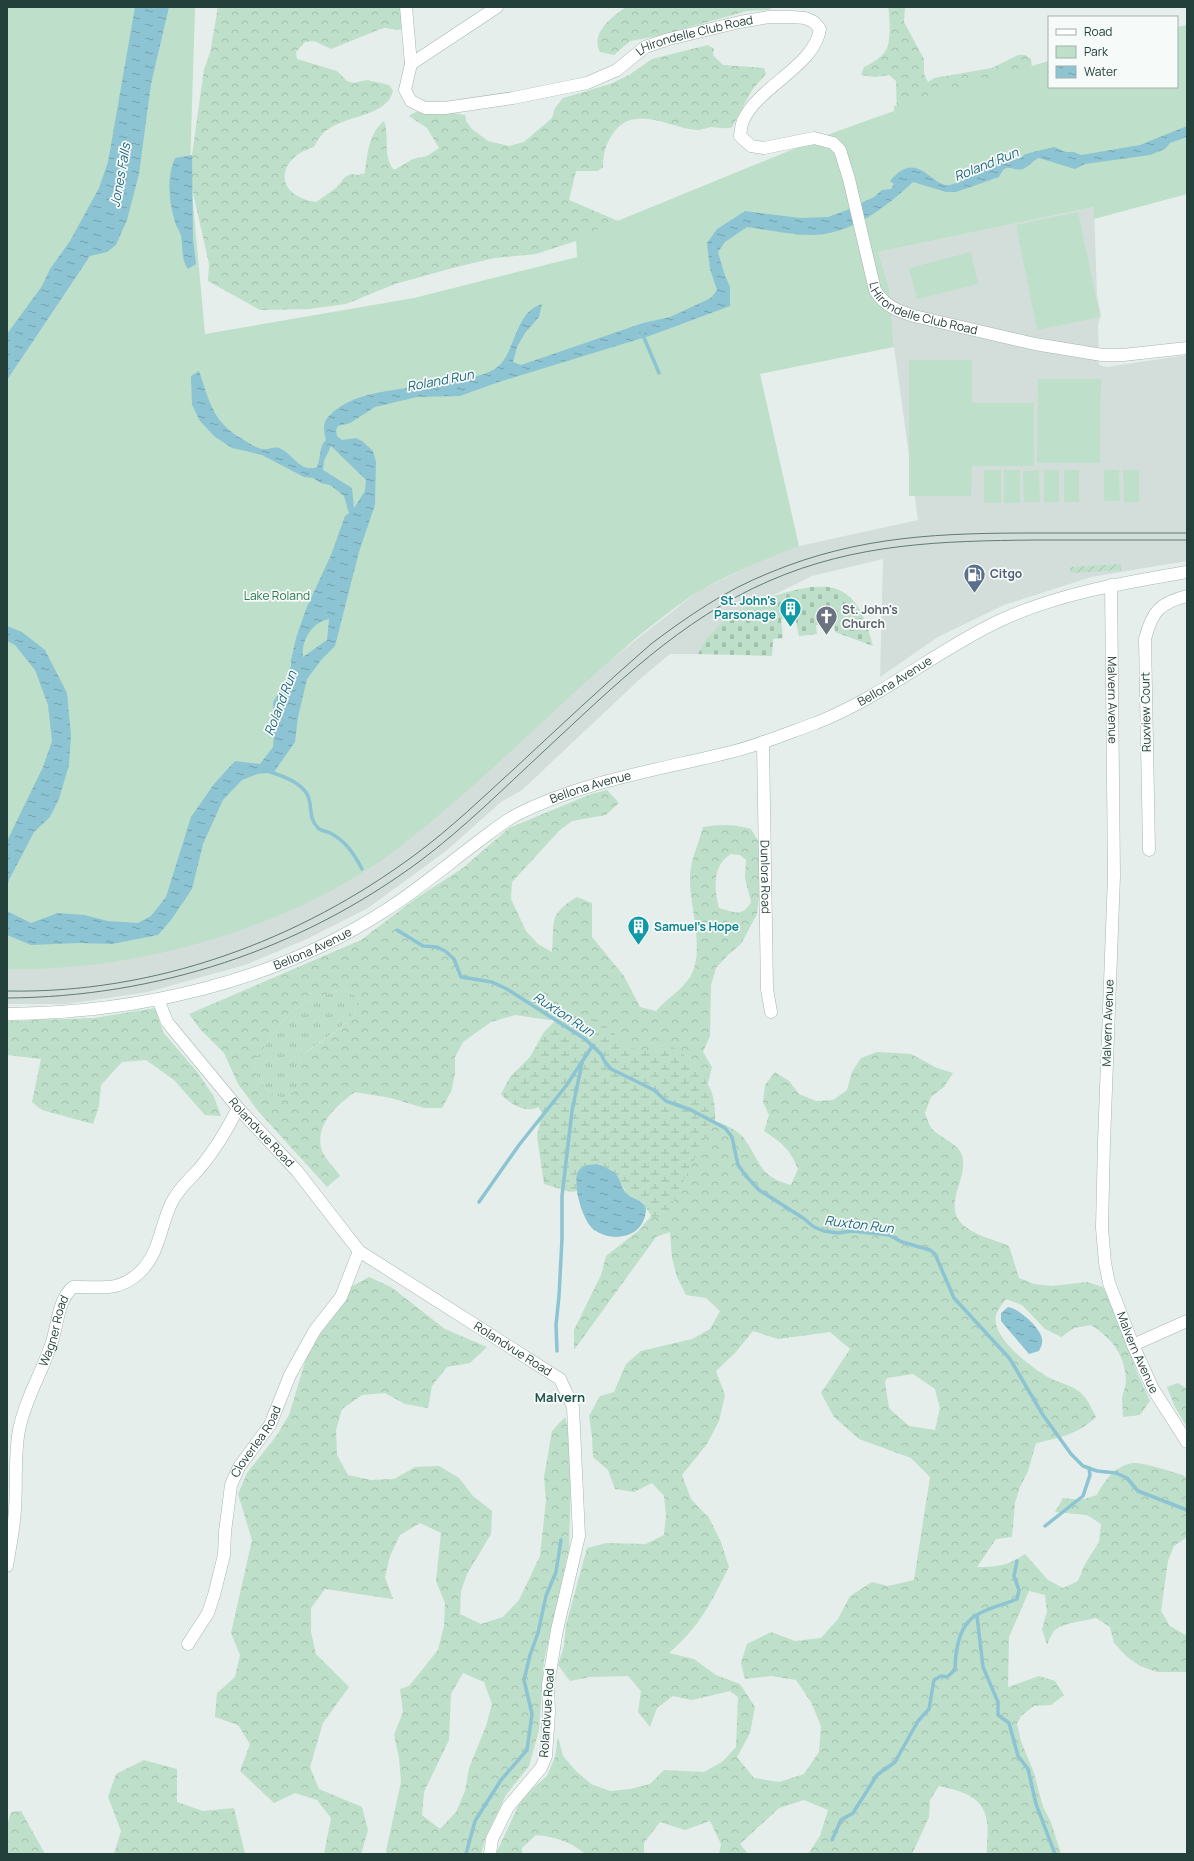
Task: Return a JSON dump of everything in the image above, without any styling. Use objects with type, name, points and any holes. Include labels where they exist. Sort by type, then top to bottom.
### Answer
[{"type":"street","points":[[406,7],[411,64],[497,7]]},
{"type":"street","name":"LHirondelle Club Road","points":[[411,64],[405,90],[411,101],[425,108],[446,108],[512,98],[587,83],[617,70],[645,47],[669,39],[769,16],[805,18],[814,22],[820,29],[819,40],[804,57],[751,108],[743,121],[740,136],[751,146],[764,148],[801,139],[825,139],[833,143],[840,150],[849,179],[875,290],[882,301],[895,310],[914,316],[1035,344],[1102,355],[1142,354],[1187,348]]},
{"type":"street","name":"Bellona Avenue","points":[[7,1014],[77,1011],[158,999],[214,986],[261,970],[347,933],[404,898],[511,817],[546,801],[595,784],[734,751],[821,721],[848,708],[956,644],[1002,620],[1059,598],[1111,585],[1187,572]]},
{"type":"street","name":"Malvern Avenue","points":[[1111,585],[1114,876],[1106,1035],[1102,1228],[1105,1263],[1109,1283],[1133,1345],[1153,1389],[1187,1442]]},
{"type":"street","name":"Ruxview Court","points":[[1149,850],[1145,639],[1149,624],[1156,611],[1166,603],[1187,596]]},
{"type":"street","name":"Dunlora Road","points":[[763,742],[767,989],[771,1012]]},
{"type":"street","name":"Rolandvue Road","points":[[158,999],[167,1022],[238,1108],[297,1171],[359,1251],[560,1379],[573,1407],[579,1536],[557,1630],[548,1685],[549,1712],[546,1756],[541,1768],[508,1807],[492,1839],[490,1854]]},
{"type":"street","name":"Wagner Road","points":[[7,1566],[15,1510],[16,1449],[19,1429],[30,1395],[51,1345],[62,1302],[73,1287],[113,1288],[139,1273],[153,1253],[171,1203],[184,1183],[215,1149],[238,1108]]},
{"type":"street","name":"Cloverlea Road","points":[[188,1644],[208,1613],[214,1595],[224,1555],[225,1532],[232,1485],[239,1467],[270,1424],[290,1374],[315,1330],[341,1297],[359,1251]]},
{"type":"street","points":[[1133,1345],[1187,1321]]},
{"type":"shaded area","points":[[1094,207],[1097,295],[1101,315],[1098,325],[1099,365],[1107,367],[1187,355],[1187,561],[1091,577],[1004,605],[938,637],[880,677],[883,559],[812,576],[733,615],[710,633],[698,654],[670,654],[640,679],[522,790],[501,802],[446,851],[368,908],[307,939],[245,965],[148,992],[67,1004],[7,1004],[7,969],[82,965],[333,889],[366,870],[409,840],[604,665],[697,592],[763,559],[799,546],[918,520],[894,347],[889,287],[878,252]]},
{"type":"green space","name":"Lake Roland","points":[[7,7],[195,7],[190,170],[205,334],[414,298],[577,257],[576,238],[835,132],[894,111],[894,106],[1048,61],[1048,88],[1178,88],[1178,27],[1187,25],[1187,194],[1094,219],[1094,207],[878,252],[889,287],[894,347],[760,374],[799,546],[761,561],[710,585],[683,602],[616,655],[489,771],[410,839],[368,869],[322,896],[272,918],[219,937],[166,952],[112,962],[58,968],[7,969]]},
{"type":"green space","points":[[218,7],[405,7],[413,25],[398,30],[385,28],[378,30],[331,49],[314,41],[305,42],[296,52],[297,59],[337,71],[347,81],[353,83],[367,80],[389,85],[393,91],[383,106],[330,128],[320,136],[314,147],[301,152],[292,159],[285,176],[286,185],[292,192],[302,198],[316,202],[336,188],[345,177],[351,174],[358,175],[365,173],[372,138],[379,126],[384,121],[386,127],[388,158],[394,170],[413,159],[427,156],[439,148],[427,128],[409,116],[421,111],[428,110],[465,115],[466,121],[472,129],[488,141],[509,146],[524,142],[552,118],[555,108],[563,98],[610,84],[629,75],[652,59],[708,45],[714,49],[713,55],[723,65],[764,68],[766,74],[752,90],[732,127],[711,127],[699,130],[688,129],[655,120],[633,119],[623,124],[611,136],[607,144],[603,167],[598,171],[576,171],[569,200],[632,227],[585,238],[536,254],[495,258],[456,267],[395,284],[346,304],[309,309],[260,310],[208,281],[209,264],[191,184],[192,155],[204,69],[210,53]]},
{"type":"green space","points":[[626,7],[774,7],[768,10],[747,11],[658,36],[630,41],[614,55],[600,52],[598,38],[600,32],[609,21]]},
{"type":"green space","points":[[888,7],[905,7],[904,22],[924,59],[924,74],[928,82],[934,78],[992,68],[1018,55],[1025,55],[1031,59],[1032,68],[897,116],[896,81],[889,75],[875,77],[861,75],[864,67],[879,58],[888,46],[890,29]]},
{"type":"green space","points":[[1078,212],[1100,317],[1037,330],[1016,225]]},
{"type":"green space","points":[[971,252],[978,284],[917,299],[909,268]]},
{"type":"green space","points":[[909,360],[972,360],[972,403],[1034,403],[1034,466],[972,466],[971,496],[909,496]]},
{"type":"green space","points":[[1038,379],[1101,379],[1100,463],[1037,463]]},
{"type":"green space","points":[[984,470],[1001,470],[1001,503],[984,503]]},
{"type":"green space","points":[[1004,470],[1020,470],[1020,503],[1004,503]]},
{"type":"green space","points":[[1039,470],[1040,502],[1024,502],[1023,471]]},
{"type":"green space","points":[[1044,470],[1059,470],[1059,502],[1044,502]]},
{"type":"green space","points":[[1064,470],[1079,470],[1079,502],[1064,502]]},
{"type":"green space","points":[[1104,470],[1119,470],[1120,501],[1104,501]]},
{"type":"green space","points":[[1123,470],[1139,470],[1139,502],[1124,502]]},
{"type":"green space","points":[[1121,564],[1121,570],[1070,573],[1070,567]]},
{"type":"green space","points":[[811,587],[833,588],[842,592],[856,603],[865,619],[873,646],[835,632],[834,623],[816,625],[817,634],[799,636],[795,617],[781,619],[783,638],[773,639],[772,656],[698,654],[709,635],[732,615],[757,602],[771,597]]},
{"type":"green space","points":[[607,790],[619,803],[606,815],[572,821],[559,831],[512,882],[511,899],[526,931],[538,944],[552,952],[554,920],[561,909],[577,897],[592,903],[592,937],[624,976],[640,1007],[656,1011],[686,982],[695,966],[697,942],[690,889],[690,871],[703,827],[727,825],[751,829],[760,844],[761,879],[757,914],[741,944],[716,968],[711,985],[710,1036],[703,1052],[712,1067],[708,1083],[696,1072],[662,1072],[583,1018],[549,1020],[515,1015],[491,1022],[463,1042],[455,1057],[455,1074],[451,1092],[442,1108],[424,1108],[391,1098],[355,1092],[341,1103],[329,1116],[320,1139],[322,1151],[340,1176],[327,1187],[258,1111],[238,1084],[224,1053],[200,1029],[189,1014],[361,940],[415,899],[463,868],[509,828],[591,794]],"holes":[[[731,854],[740,855],[746,860],[745,878],[751,902],[748,907],[741,912],[733,912],[719,908],[716,894],[716,878],[720,865]],[[344,990],[359,998],[350,1018],[337,1030],[301,1057],[297,1090],[283,1099],[271,1093],[261,1082],[253,1064],[272,1036],[289,1015],[299,1007],[326,994]]]},
{"type":"green space","points":[[344,990],[359,998],[350,1018],[337,1030],[301,1057],[298,1090],[283,1099],[271,1093],[261,1082],[253,1064],[272,1036],[289,1015],[299,1007],[326,994]]},
{"type":"green space","points":[[570,1006],[609,1028],[627,1047],[644,1051],[659,1050],[667,1045],[678,1050],[698,1070],[711,1090],[715,1112],[715,1122],[711,1126],[666,1216],[652,1217],[642,1202],[627,1194],[617,1176],[576,1179],[577,1191],[570,1192],[544,1184],[537,1136],[544,1104],[534,1109],[524,1109],[511,1103],[501,1094],[510,1077],[530,1057],[544,1032]]},
{"type":"green space","points":[[155,1008],[163,1032],[198,1073],[214,1097],[221,1116],[205,1115],[174,1080],[146,1060],[122,1062],[101,1085],[99,1106],[93,1124],[42,1110],[32,1102],[41,1059],[7,1055],[7,1021],[94,1018]]},
{"type":"green space","points":[[877,1052],[911,1054],[937,1068],[953,1073],[944,1087],[931,1097],[925,1113],[929,1124],[936,1133],[951,1142],[960,1151],[963,1160],[963,1169],[956,1197],[956,1215],[962,1224],[972,1231],[1009,1246],[1019,1278],[1034,1284],[1052,1286],[1087,1282],[1103,1287],[1121,1322],[1136,1370],[1150,1401],[1140,1415],[1123,1417],[1122,1398],[1126,1382],[1125,1371],[1120,1355],[1111,1341],[1091,1325],[1074,1328],[1061,1337],[1045,1329],[1022,1305],[1006,1299],[997,1312],[996,1321],[998,1330],[1004,1340],[1030,1365],[1050,1378],[1070,1386],[1083,1395],[1096,1417],[1075,1432],[1036,1443],[1028,1471],[1020,1487],[1015,1503],[1012,1537],[996,1539],[977,1567],[1002,1565],[1025,1554],[1048,1580],[1063,1588],[1078,1581],[1085,1564],[1099,1542],[1101,1524],[1087,1515],[1055,1512],[1063,1498],[1081,1500],[1097,1495],[1111,1474],[1127,1464],[1137,1463],[1183,1475],[1187,1479],[1187,1537],[1174,1546],[1168,1561],[1161,1611],[1170,1626],[1187,1636],[1187,1672],[1157,1672],[1140,1666],[1126,1656],[1114,1643],[1110,1627],[1096,1618],[1067,1624],[1057,1628],[1052,1634],[1047,1645],[1042,1629],[1047,1612],[1045,1595],[1029,1591],[1009,1637],[1008,1687],[1039,1676],[1055,1681],[1064,1695],[1051,1705],[1034,1706],[1021,1716],[1017,1724],[1021,1741],[1034,1773],[1043,1807],[1051,1822],[1061,1854],[987,1854],[988,1826],[985,1813],[981,1806],[970,1796],[939,1786],[930,1800],[929,1817],[912,1854],[808,1854],[820,1836],[828,1810],[804,1800],[779,1808],[740,1844],[748,1854],[719,1854],[721,1844],[710,1821],[685,1830],[660,1822],[644,1843],[644,1854],[585,1854],[562,1840],[536,1835],[522,1848],[522,1854],[496,1854],[519,1804],[532,1789],[547,1776],[555,1757],[558,1737],[563,1756],[576,1771],[591,1784],[610,1791],[630,1789],[650,1784],[664,1770],[704,1772],[722,1762],[736,1747],[738,1697],[730,1691],[692,1700],[673,1696],[657,1708],[650,1727],[638,1712],[641,1691],[628,1676],[590,1677],[570,1681],[558,1665],[564,1646],[566,1625],[587,1548],[607,1543],[646,1544],[664,1535],[666,1515],[664,1496],[652,1483],[634,1492],[615,1489],[608,1470],[593,1457],[589,1416],[600,1396],[614,1392],[626,1364],[641,1351],[692,1339],[710,1329],[720,1311],[706,1298],[686,1295],[677,1277],[672,1258],[670,1232],[656,1237],[574,1350],[574,1330],[601,1275],[606,1256],[638,1231],[652,1215],[638,1178],[543,1130],[542,1113],[533,1098],[718,1122],[734,1129],[743,1137],[767,1174],[781,1182],[791,1185],[798,1169],[792,1156],[785,1147],[764,1131],[769,1115],[763,1102],[765,1085],[775,1072],[789,1081],[799,1094],[816,1101],[833,1100],[847,1090],[852,1072],[861,1058]],"holes":[[[753,1331],[778,1339],[830,1332],[850,1349],[821,1393],[834,1417],[859,1439],[911,1458],[930,1477],[914,1580],[888,1586],[872,1582],[850,1596],[838,1619],[821,1638],[795,1641],[771,1632],[747,1644],[741,1663],[745,1679],[771,1676],[796,1680],[811,1702],[821,1726],[819,1752],[804,1774],[779,1782],[754,1778],[737,1757],[750,1733],[755,1707],[740,1684],[716,1675],[694,1659],[669,1653],[689,1633],[704,1613],[729,1567],[721,1542],[709,1518],[691,1499],[682,1475],[707,1444],[719,1421],[725,1395],[716,1371],[736,1352]],[[913,1374],[935,1389],[940,1408],[935,1430],[909,1426],[889,1408],[885,1382],[887,1378]]]},
{"type":"green space","points":[[369,1277],[391,1287],[445,1329],[487,1347],[470,1363],[447,1367],[432,1386],[428,1408],[405,1404],[385,1393],[362,1395],[342,1409],[336,1430],[337,1455],[348,1475],[371,1480],[394,1479],[415,1467],[439,1466],[459,1478],[473,1496],[492,1511],[491,1534],[467,1574],[461,1591],[460,1614],[481,1624],[503,1617],[519,1600],[540,1556],[546,1501],[544,1477],[552,1431],[565,1417],[572,1446],[569,1548],[544,1661],[539,1730],[529,1766],[506,1795],[486,1836],[481,1854],[387,1854],[386,1851],[401,1782],[399,1758],[394,1735],[403,1712],[400,1689],[409,1686],[438,1650],[444,1626],[445,1603],[436,1581],[441,1533],[420,1523],[400,1535],[390,1556],[385,1577],[393,1599],[325,1589],[311,1608],[311,1632],[316,1654],[349,1687],[323,1723],[310,1767],[319,1789],[362,1807],[368,1830],[361,1854],[324,1854],[331,1818],[317,1800],[295,1793],[274,1803],[240,1771],[250,1744],[238,1725],[215,1717],[217,1693],[235,1677],[240,1655],[231,1633],[252,1540],[238,1494],[247,1473],[277,1435],[289,1415],[310,1346],[349,1288]],"holes":[[[463,1673],[484,1682],[492,1704],[486,1726],[469,1768],[465,1791],[456,1812],[440,1829],[422,1815],[424,1792],[449,1740],[451,1694]]]},
{"type":"green space","points":[[1178,1383],[1187,1389],[1187,1427],[1175,1407],[1167,1387]]},
{"type":"green space","points":[[144,1760],[177,1769],[177,1802],[203,1811],[234,1808],[245,1854],[114,1854],[121,1831],[108,1797],[116,1774]]},
{"type":"green space","points":[[21,1811],[45,1854],[7,1854],[7,1825],[11,1812]]},
{"type":"water","name":"Jones Falls","points":[[135,7],[169,7],[151,84],[139,174],[127,220],[116,245],[107,252],[90,256],[7,380],[7,334],[42,286],[50,269],[70,241],[99,188],[108,162]]},
{"type":"water","name":"Roland Run","points":[[1187,126],[1187,137],[1170,143],[1165,149],[1150,155],[1085,164],[1075,169],[1039,158],[1023,169],[1004,169],[999,177],[956,192],[946,192],[913,182],[891,201],[867,218],[854,225],[826,234],[795,234],[747,227],[725,242],[718,252],[730,287],[730,306],[652,335],[499,382],[460,396],[417,397],[375,407],[350,423],[338,426],[336,430],[337,436],[342,440],[356,438],[362,441],[373,451],[376,462],[375,505],[359,552],[335,646],[322,659],[307,679],[298,717],[295,742],[274,772],[257,774],[242,780],[223,800],[203,844],[192,889],[171,920],[158,935],[112,944],[79,943],[31,945],[7,935],[7,911],[31,923],[58,913],[84,915],[108,921],[138,923],[151,916],[166,897],[191,817],[214,784],[235,761],[260,764],[273,747],[273,702],[286,683],[296,638],[306,609],[331,555],[345,516],[349,513],[344,496],[330,485],[321,483],[313,478],[304,477],[262,455],[232,448],[214,436],[200,421],[192,405],[191,376],[199,371],[214,411],[225,427],[258,448],[265,449],[276,447],[286,452],[306,468],[317,467],[322,445],[326,440],[324,425],[326,419],[340,407],[355,399],[371,394],[442,383],[485,374],[493,370],[501,364],[507,355],[525,316],[532,309],[542,304],[539,317],[525,333],[517,347],[513,362],[521,365],[643,323],[670,317],[711,298],[717,290],[710,269],[707,243],[717,229],[745,211],[801,218],[828,217],[874,197],[882,190],[891,189],[894,184],[890,181],[900,172],[909,168],[916,168],[943,184],[950,185],[963,181],[971,174],[989,167],[1021,158],[1025,154],[1054,147],[1066,152],[1074,152],[1081,155],[1140,145]],"holes":[[[331,446],[366,480],[365,491],[354,508],[352,488],[323,470],[324,461]],[[329,619],[327,640],[303,657],[304,645],[309,633],[317,624]]]},
{"type":"water","points":[[192,155],[193,238],[196,264],[188,269],[183,258],[181,236],[171,206],[169,182],[175,158]]},
{"type":"water","points":[[7,626],[22,632],[45,650],[67,693],[71,735],[69,765],[59,799],[50,817],[34,832],[9,880],[7,887],[7,841],[43,767],[52,741],[48,705],[35,670],[15,645],[7,641]]},
{"type":"water","points":[[597,1164],[614,1172],[626,1193],[640,1201],[646,1208],[645,1216],[641,1225],[634,1232],[616,1237],[602,1234],[591,1227],[584,1215],[578,1198],[576,1181],[577,1174],[584,1166]]},
{"type":"water","points":[[1008,1307],[1023,1315],[1038,1330],[1042,1340],[1042,1345],[1039,1351],[1029,1354],[1001,1321],[1001,1313]]},
{"type":"waterway","points":[[642,333],[659,373]]},
{"type":"waterway","name":"Ruxton Run","points":[[267,771],[292,780],[303,788],[309,799],[312,818],[315,825],[319,829],[330,833],[341,840],[353,853],[362,869]]},
{"type":"waterway","name":"Ruxton Run","points":[[397,930],[423,946],[437,947],[445,951],[454,959],[461,977],[492,982],[507,989],[585,1039],[601,1054],[611,1069],[654,1090],[666,1101],[691,1110],[725,1128],[732,1137],[738,1165],[746,1176],[759,1190],[803,1218],[814,1227],[824,1231],[838,1233],[852,1231],[889,1235],[902,1242],[930,1250],[935,1254],[954,1298],[1010,1359],[1043,1415],[1071,1454],[1083,1466],[1097,1471],[1116,1473],[1127,1478],[1138,1491],[1187,1510]]},
{"type":"waterway","points":[[479,1202],[519,1145],[566,1086],[593,1045]]},
{"type":"waterway","points":[[557,1351],[556,1325],[562,1239],[562,1196],[572,1111],[582,1063]]},
{"type":"waterway","points":[[1045,1526],[1083,1496],[1090,1475],[1089,1468]]},
{"type":"waterway","points":[[466,1854],[475,1821],[501,1780],[527,1750],[532,1714],[524,1680],[530,1655],[538,1633],[546,1596],[556,1572],[561,1540]]},
{"type":"waterway","points":[[832,1840],[841,1820],[853,1813],[877,1775],[895,1762],[918,1721],[929,1709],[934,1680],[941,1676],[947,1677],[955,1670],[958,1644],[965,1626],[973,1617],[1017,1599],[1019,1590],[1014,1576],[1017,1561]]},
{"type":"waterway","points":[[977,1616],[983,1667],[998,1702],[998,1715],[1009,1723],[1018,1756],[1028,1769],[1036,1804],[1055,1854]]},
{"type":"tram line","points":[[7,991],[62,990],[117,983],[171,972],[223,956],[274,936],[324,913],[371,885],[442,834],[651,644],[708,604],[738,587],[769,573],[803,560],[836,551],[902,539],[1004,533],[1187,533]]},
{"type":"tram line","points":[[7,998],[63,995],[118,989],[172,978],[225,962],[276,943],[326,920],[374,892],[420,861],[483,808],[622,679],[677,635],[706,615],[737,597],[769,581],[802,568],[867,552],[933,543],[1000,540],[1187,540]]},
{"type":"place","name":"Citgo","points":[[975,594]]},
{"type":"place","name":"St. John's Parsonage","points":[[791,628]]},
{"type":"place","name":"St. John's Church","points":[[826,636]]},
{"type":"place","name":"Samuel's Hope","points":[[638,946]]},
{"type":"district","name":"Malvern","points":[[560,1397]]}]
